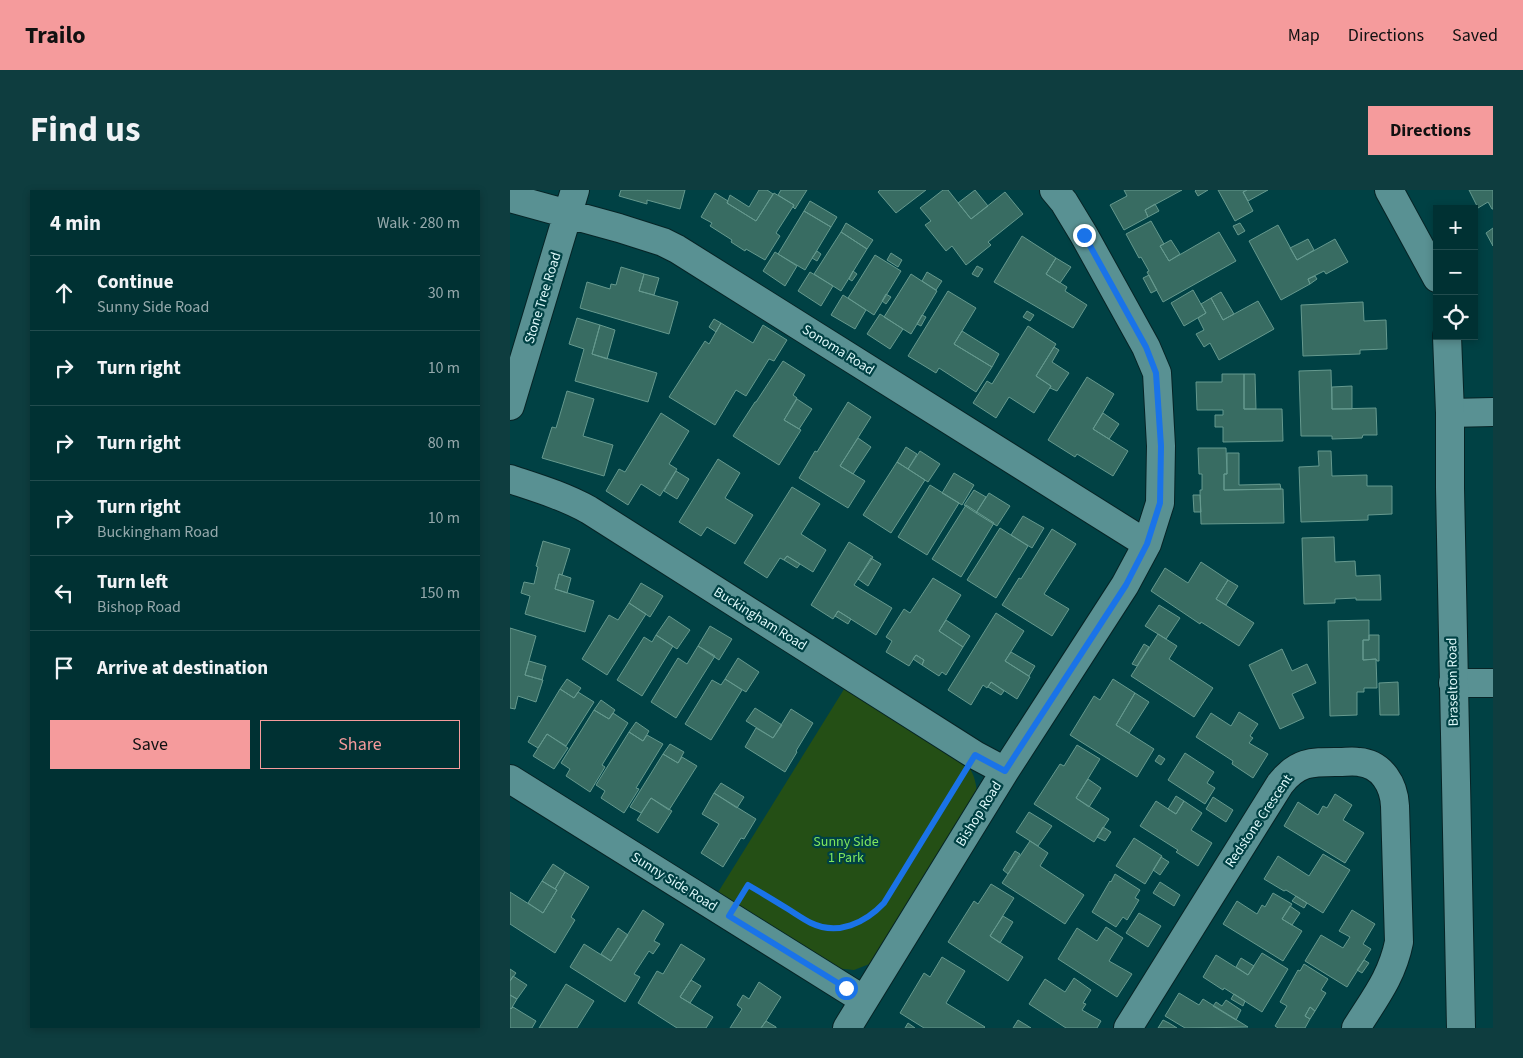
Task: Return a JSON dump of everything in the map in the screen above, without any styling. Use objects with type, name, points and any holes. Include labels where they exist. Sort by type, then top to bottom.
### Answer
[{"type":"street","name":"Bishop Road","points":[[847,1028],[1005,771],[1126,585],[1147,544],[1160,503],[1161,446],[1156,373],[1146,347],[1084,235],[1064,202],[1054,190]]},
{"type":"street","points":[[1389,190],[1433,271]]},
{"type":"street","name":"Sonoma Road","points":[[510,198],[571,202],[619,228],[663,242],[677,249],[1147,544]]},
{"type":"street","name":"Stone Tree Road","points":[[510,406],[571,202]]},
{"type":"street","name":"Braselton Road","points":[[1447,340],[1460,1028]]},
{"type":"street","points":[[1450,413],[1493,412]]},
{"type":"street","name":"Buckingham Road","points":[[510,479],[576,502],[975,755],[1005,771]]},
{"type":"street","points":[[1453,683],[1493,682]]},
{"type":"street","name":"Redstone Crescent","points":[[1128,1028],[1287,776],[1295,768],[1314,762],[1360,762],[1369,764],[1386,777],[1394,796],[1399,942],[1396,959],[1389,976],[1356,1028]]},
{"type":"street","name":"Sunny Side Road","points":[[510,779],[864,1000]]},
{"type":"path","points":[[729,916],[748,885],[813,924],[838,928],[864,921],[884,903],[975,755]]},
{"type":"green space","name":"Sunny Side 1 Park","points":[[846,686],[965,761],[974,776],[977,794],[872,963],[854,970],[834,968],[717,894]]},
{"type":"building","points":[[621,190],[685,190],[680,209],[647,200],[647,204],[619,196]]},
{"type":"building","points":[[759,190],[767,190],[773,194],[756,221],[727,203],[730,195],[749,207]]},
{"type":"building","points":[[781,190],[807,190],[795,209],[794,205],[778,195]]},
{"type":"building","points":[[880,190],[926,190],[896,213],[878,192]]},
{"type":"building","points":[[943,190],[948,190],[971,219],[1005,192],[1023,214],[988,242],[991,245],[966,265],[952,246],[946,251],[925,225],[931,221],[920,208]]},
{"type":"building","points":[[975,190],[988,206],[971,219],[958,203]]},
{"type":"building","points":[[1124,190],[1182,190],[1145,210],[1148,217],[1124,230],[1110,205],[1127,196]]},
{"type":"building","points":[[1196,190],[1208,190],[1198,196]]},
{"type":"building","points":[[1218,190],[1247,190],[1243,192],[1253,211],[1235,221]]},
{"type":"building","points":[[1247,190],[1268,190],[1248,201],[1243,192]]},
{"type":"building","points":[[1469,190],[1493,190],[1493,209],[1488,202],[1478,208]]},
{"type":"building","points":[[715,193],[756,221],[774,193],[794,205],[776,233],[780,236],[765,260],[731,242],[732,240],[710,226],[712,223],[701,217]]},
{"type":"building","points":[[810,201],[837,217],[831,227],[804,211]]},
{"type":"building","points":[[1155,204],[1159,211],[1148,217],[1145,210]]},
{"type":"building","points":[[804,211],[831,227],[805,270],[778,254]]},
{"type":"building","points":[[1151,221],[1164,244],[1160,246],[1169,261],[1219,232],[1236,261],[1163,302],[1147,272],[1149,271],[1141,257],[1139,258],[1126,234]]},
{"type":"building","points":[[846,223],[873,240],[867,249],[841,232]]},
{"type":"building","points":[[1240,223],[1245,231],[1238,235],[1233,226]]},
{"type":"building","points":[[1278,225],[1297,260],[1335,239],[1348,262],[1326,274],[1324,271],[1308,279],[1310,284],[1281,300],[1249,241]]},
{"type":"building","points":[[1493,228],[1493,246],[1486,233]]},
{"type":"building","points":[[841,232],[867,249],[841,291],[814,274]]},
{"type":"building","points":[[1022,236],[1056,258],[1046,274],[1067,287],[1065,291],[1087,305],[1073,328],[994,282]]},
{"type":"building","points":[[1308,239],[1314,250],[1297,260],[1290,248]]},
{"type":"building","points":[[1171,240],[1180,254],[1169,261],[1160,246]]},
{"type":"building","points":[[817,251],[821,254],[817,261],[812,258]]},
{"type":"building","points":[[775,252],[797,266],[785,286],[763,271]]},
{"type":"building","points":[[891,253],[902,260],[898,267],[887,260]]},
{"type":"building","points":[[875,255],[901,271],[874,315],[848,298]]},
{"type":"building","points":[[1056,258],[1071,267],[1060,283],[1046,274]]},
{"type":"building","points":[[977,266],[983,269],[978,277],[972,274]]},
{"type":"building","points":[[621,267],[644,274],[639,291],[678,302],[669,334],[580,308],[587,282],[610,289],[611,284],[616,285]]},
{"type":"building","points":[[853,271],[857,274],[852,281],[849,279]]},
{"type":"building","points":[[810,272],[833,286],[821,306],[798,291]]},
{"type":"building","points":[[927,272],[942,281],[936,290],[922,281]]},
{"type":"building","points":[[644,274],[659,278],[654,295],[639,291]]},
{"type":"building","points":[[911,274],[937,291],[911,334],[884,317]]},
{"type":"building","points":[[1149,275],[1157,290],[1151,293],[1143,278]]},
{"type":"building","points":[[1315,276],[1317,279],[1310,284],[1308,279]]},
{"type":"building","points":[[1193,290],[1206,313],[1184,326],[1171,303]]},
{"type":"building","points":[[948,291],[976,308],[954,344],[992,367],[976,392],[939,368],[936,373],[908,356]]},
{"type":"building","points":[[1221,292],[1234,314],[1223,320],[1211,298]]},
{"type":"building","points":[[886,294],[891,297],[886,304],[882,301]]},
{"type":"building","points":[[843,295],[866,310],[855,329],[831,315]]},
{"type":"building","points":[[1211,298],[1223,320],[1258,301],[1274,329],[1219,360],[1210,343],[1204,347],[1196,334],[1204,330],[1198,318],[1206,313],[1201,304]]},
{"type":"building","points":[[1363,302],[1364,321],[1386,320],[1387,349],[1360,350],[1360,354],[1303,356],[1301,305]]},
{"type":"building","points":[[1027,311],[1034,315],[1030,321],[1023,317]]},
{"type":"building","points":[[880,314],[903,329],[890,349],[867,334]]},
{"type":"building","points":[[922,315],[926,317],[921,326],[917,324]]},
{"type":"building","points":[[577,318],[600,325],[592,354],[657,373],[648,402],[575,381],[584,349],[569,344]]},
{"type":"building","points":[[714,319],[721,323],[716,332],[709,327]]},
{"type":"building","points":[[721,323],[753,343],[763,325],[787,340],[774,361],[769,359],[746,396],[736,390],[715,425],[669,397],[705,341],[709,344]]},
{"type":"building","points":[[600,325],[615,330],[607,359],[592,354]]},
{"type":"building","points":[[1028,326],[1056,344],[1036,376],[1051,386],[1034,413],[1009,397],[996,418],[973,403],[987,381],[992,384]]},
{"type":"building","points":[[962,331],[999,354],[992,367],[954,344]]},
{"type":"building","points":[[1054,347],[1059,350],[1052,362],[1069,373],[1057,391],[1050,388],[1051,386],[1036,376]]},
{"type":"building","points":[[783,361],[805,375],[793,395],[797,398],[784,420],[801,430],[779,465],[733,436]]},
{"type":"building","points":[[1331,370],[1332,409],[1376,408],[1377,435],[1363,435],[1362,438],[1332,439],[1332,436],[1301,436],[1299,371]]},
{"type":"building","points":[[1222,374],[1244,374],[1244,409],[1282,409],[1283,441],[1223,442],[1223,427],[1215,427],[1215,415],[1223,415],[1223,410],[1197,410],[1196,382],[1222,382]]},
{"type":"building","points":[[1244,374],[1255,374],[1256,409],[1244,409]]},
{"type":"building","points":[[1087,377],[1114,394],[1093,429],[1128,451],[1113,476],[1077,454],[1075,457],[1048,440]]},
{"type":"building","points":[[1352,386],[1352,409],[1332,409],[1332,387]]},
{"type":"building","points":[[567,391],[594,399],[583,436],[613,445],[604,476],[542,458],[552,427],[556,428]]},
{"type":"building","points":[[797,399],[812,409],[799,429],[784,420]]},
{"type":"building","points":[[848,402],[871,417],[840,466],[865,481],[848,508],[799,478]]},
{"type":"building","points":[[661,413],[689,431],[669,464],[677,469],[660,496],[641,484],[628,505],[606,491],[619,469],[625,472]]},
{"type":"building","points":[[1103,413],[1119,424],[1109,439],[1093,429]]},
{"type":"building","points":[[858,438],[871,447],[853,474],[840,466]]},
{"type":"building","points":[[906,447],[917,454],[908,469],[897,462]]},
{"type":"building","points":[[1198,448],[1226,448],[1227,474],[1224,474],[1224,490],[1283,489],[1284,523],[1201,524],[1200,490],[1202,490],[1202,474],[1199,474]]},
{"type":"building","points":[[920,451],[940,464],[928,482],[908,469]]},
{"type":"building","points":[[1318,451],[1331,451],[1332,476],[1367,475],[1367,486],[1392,486],[1392,514],[1368,515],[1368,520],[1301,522],[1299,467],[1319,466]]},
{"type":"building","points":[[1227,453],[1239,453],[1239,485],[1280,484],[1281,489],[1224,490],[1224,474],[1227,474]]},
{"type":"building","points":[[718,459],[740,473],[725,498],[753,515],[735,544],[707,527],[701,536],[679,522]]},
{"type":"building","points":[[897,462],[925,480],[891,533],[863,515]]},
{"type":"building","points":[[676,471],[689,479],[677,499],[664,491]]},
{"type":"building","points":[[954,473],[974,485],[962,505],[942,493]]},
{"type":"building","points":[[930,485],[959,503],[927,555],[898,537]]},
{"type":"building","points":[[792,487],[820,504],[801,534],[826,550],[813,572],[787,556],[784,560],[780,558],[767,578],[744,563]]},
{"type":"building","points":[[974,490],[986,497],[976,513],[964,505]]},
{"type":"building","points":[[989,493],[1010,506],[997,526],[976,513]]},
{"type":"building","points":[[1193,495],[1200,495],[1201,512],[1194,512]]},
{"type":"building","points":[[966,505],[994,523],[961,577],[932,559]]},
{"type":"building","points":[[1023,516],[1044,528],[1032,548],[1011,535]]},
{"type":"building","points":[[1000,528],[1028,546],[996,598],[967,580]]},
{"type":"building","points":[[1052,529],[1076,544],[1044,594],[1069,609],[1052,636],[1002,605],[1019,578],[1021,579]]},
{"type":"building","points":[[1334,537],[1335,562],[1355,561],[1356,576],[1380,575],[1381,600],[1335,599],[1335,603],[1304,604],[1302,538]]},
{"type":"building","points":[[543,541],[570,549],[562,575],[559,574],[555,589],[594,601],[585,632],[525,614],[530,596],[521,593],[524,582],[534,584],[538,567],[536,566]]},
{"type":"building","points":[[849,542],[873,557],[854,585],[892,608],[876,635],[838,611],[833,619],[811,605]]},
{"type":"building","points":[[787,556],[800,564],[797,568],[784,560]]},
{"type":"building","points":[[871,558],[881,564],[868,586],[858,579]]},
{"type":"building","points":[[1201,562],[1228,580],[1216,599],[1254,623],[1239,646],[1201,622],[1200,624],[1151,591],[1165,568],[1188,583]]},
{"type":"building","points":[[559,574],[571,578],[567,593],[555,589]]},
{"type":"building","points":[[933,578],[961,595],[939,631],[963,647],[946,675],[942,672],[939,676],[922,665],[924,660],[916,655],[909,666],[886,652],[892,641],[886,637],[904,609],[910,613]]},
{"type":"building","points":[[1228,580],[1238,586],[1226,605],[1216,599]]},
{"type":"building","points":[[641,583],[663,596],[650,617],[629,603]]},
{"type":"building","points":[[629,603],[646,614],[607,675],[582,659],[609,615],[618,620]]},
{"type":"building","points":[[1159,605],[1180,618],[1166,639],[1145,626]]},
{"type":"building","points":[[838,611],[851,619],[848,624],[835,616]]},
{"type":"building","points":[[996,613],[1024,631],[1005,661],[1030,677],[1017,699],[991,682],[987,688],[983,685],[971,705],[948,690]]},
{"type":"building","points":[[669,616],[690,630],[677,649],[656,635]]},
{"type":"building","points":[[946,620],[970,636],[963,647],[939,631]]},
{"type":"building","points":[[1369,620],[1369,640],[1363,640],[1363,660],[1376,659],[1377,688],[1364,688],[1364,692],[1357,692],[1357,715],[1330,716],[1328,621]]},
{"type":"building","points":[[710,626],[732,639],[719,660],[698,646]]},
{"type":"building","points":[[510,628],[536,636],[525,675],[543,680],[536,702],[518,696],[515,709],[510,708]]},
{"type":"building","points":[[1158,634],[1177,646],[1169,659],[1213,688],[1194,717],[1131,676]]},
{"type":"building","points":[[656,635],[673,646],[642,696],[617,680],[644,637],[652,642]]},
{"type":"building","points":[[1369,635],[1379,635],[1379,661],[1376,659],[1363,660],[1363,640],[1369,640]]},
{"type":"building","points":[[1144,644],[1149,647],[1137,666],[1132,664]]},
{"type":"building","points":[[698,646],[715,656],[676,718],[651,702],[678,658],[687,664]]},
{"type":"building","points":[[1282,649],[1292,671],[1307,664],[1316,683],[1292,694],[1304,718],[1280,729],[1249,665]]},
{"type":"building","points":[[1011,652],[1035,666],[1029,676],[1005,661]]},
{"type":"building","points":[[916,655],[924,660],[922,665],[913,659]]},
{"type":"building","points":[[738,658],[759,672],[746,692],[725,679]]},
{"type":"building","points":[[529,661],[546,666],[542,680],[525,675]]},
{"type":"building","points":[[567,679],[581,688],[574,698],[560,689]]},
{"type":"building","points":[[725,679],[742,690],[711,740],[685,724],[712,680],[721,685]]},
{"type":"building","points":[[1113,679],[1135,693],[1116,725],[1154,749],[1137,777],[1070,735],[1094,696],[1100,700]]},
{"type":"building","points":[[991,682],[1004,691],[1001,695],[988,687]]},
{"type":"building","points":[[1398,682],[1399,715],[1380,715],[1379,683]]},
{"type":"building","points":[[560,689],[574,698],[578,692],[594,702],[566,746],[547,734],[538,748],[528,742]]},
{"type":"building","points":[[1135,693],[1149,702],[1129,733],[1116,725]]},
{"type":"building","points":[[601,700],[615,710],[609,719],[594,710]]},
{"type":"building","points":[[755,708],[782,725],[773,738],[746,721]]},
{"type":"building","points":[[791,709],[813,723],[785,772],[745,747],[756,728],[773,738]]},
{"type":"building","points":[[594,710],[609,719],[613,713],[628,723],[602,765],[605,767],[590,792],[566,776],[570,769],[561,763]]},
{"type":"building","points":[[1239,712],[1258,724],[1250,736],[1253,738],[1249,743],[1268,754],[1253,778],[1232,764],[1233,761],[1196,737],[1211,713],[1231,726]]},
{"type":"building","points":[[636,722],[649,731],[643,741],[629,732]]},
{"type":"building","points":[[629,732],[643,741],[647,735],[663,744],[636,788],[639,789],[624,813],[601,798],[605,791],[596,785]]},
{"type":"building","points":[[547,734],[568,748],[554,769],[533,756]]},
{"type":"building","points":[[670,744],[684,752],[678,763],[663,754]]},
{"type":"building","points":[[1077,745],[1100,759],[1076,798],[1109,819],[1094,842],[1034,804],[1060,764],[1064,766]]},
{"type":"building","points":[[1185,753],[1214,772],[1207,783],[1215,788],[1205,804],[1168,780]]},
{"type":"building","points":[[663,754],[678,763],[682,757],[697,766],[669,810],[651,798],[641,813],[630,807]]},
{"type":"building","points":[[1159,755],[1165,759],[1161,765],[1155,761]]},
{"type":"building","points":[[1088,779],[1101,788],[1089,807],[1076,798]]},
{"type":"building","points":[[721,783],[744,797],[737,808],[714,793]]},
{"type":"building","points":[[714,793],[756,819],[744,839],[741,838],[723,867],[701,853],[719,824],[702,814]]},
{"type":"building","points":[[1335,794],[1352,805],[1343,820],[1364,833],[1345,863],[1284,826],[1298,802],[1318,815],[1323,806],[1327,808]]},
{"type":"building","points":[[1176,796],[1184,801],[1176,814],[1168,809]]},
{"type":"building","points":[[1213,797],[1233,810],[1226,822],[1206,809]]},
{"type":"building","points":[[651,798],[672,811],[658,833],[637,820]]},
{"type":"building","points":[[1156,801],[1176,814],[1184,801],[1202,813],[1191,830],[1212,843],[1198,866],[1176,852],[1178,850],[1140,826]]},
{"type":"building","points":[[1029,812],[1052,826],[1038,846],[1016,832]]},
{"type":"building","points":[[1103,827],[1111,832],[1105,841],[1097,837]]},
{"type":"building","points":[[1134,838],[1162,856],[1145,884],[1116,866]]},
{"type":"building","points":[[1030,841],[1048,853],[1040,866],[1084,895],[1065,924],[1002,883]]},
{"type":"building","points":[[1015,851],[1020,854],[1008,874],[1003,870]]},
{"type":"building","points":[[1323,854],[1350,870],[1323,913],[1264,879],[1278,856],[1309,876]]},
{"type":"building","points":[[1161,857],[1169,862],[1160,875],[1153,870]]},
{"type":"building","points":[[553,864],[565,872],[555,889],[542,881]]},
{"type":"building","points":[[565,872],[589,887],[571,917],[575,920],[555,953],[510,924],[510,892],[543,913]]},
{"type":"building","points":[[1115,874],[1140,890],[1135,898],[1139,900],[1127,920],[1123,917],[1116,927],[1092,912]]},
{"type":"building","points":[[542,881],[557,890],[543,913],[528,903]]},
{"type":"building","points":[[1160,882],[1180,895],[1174,906],[1153,893]]},
{"type":"building","points":[[991,884],[1014,898],[990,936],[1023,957],[1008,981],[948,942],[974,901],[978,904]]},
{"type":"building","points":[[1273,893],[1292,904],[1282,919],[1302,931],[1283,961],[1223,924],[1237,901],[1257,914],[1262,905],[1265,907]]},
{"type":"building","points":[[1296,896],[1307,903],[1304,908],[1292,901]]},
{"type":"building","points":[[1290,906],[1300,913],[1292,925],[1282,919]]},
{"type":"building","points":[[643,910],[664,924],[654,941],[660,944],[653,954],[649,951],[634,974],[640,977],[625,1002],[570,967],[584,944],[611,961]]},
{"type":"building","points":[[1352,910],[1375,924],[1363,944],[1371,949],[1347,987],[1305,961],[1321,935],[1343,948],[1350,937],[1339,931]]},
{"type":"building","points":[[1139,913],[1161,926],[1148,947],[1126,933]]},
{"type":"building","points":[[1003,916],[1013,922],[1000,943],[990,936]]},
{"type":"building","points":[[1106,927],[1123,938],[1109,961],[1132,974],[1117,997],[1058,959],[1077,928],[1097,941]]},
{"type":"building","points":[[618,928],[628,935],[611,961],[601,954]]},
{"type":"building","points":[[681,944],[705,959],[680,997],[713,1017],[706,1028],[677,1028],[638,1003],[657,971],[663,974]]},
{"type":"building","points":[[1262,953],[1288,969],[1262,1012],[1203,977],[1216,955],[1248,975]]},
{"type":"building","points":[[942,957],[965,971],[946,1003],[984,1028],[924,1028],[900,1013],[924,973],[930,977]]},
{"type":"building","points":[[1241,958],[1254,966],[1248,975],[1236,967]]},
{"type":"building","points":[[1364,960],[1369,963],[1362,973],[1357,970]]},
{"type":"building","points":[[1304,964],[1328,979],[1321,990],[1326,993],[1315,1011],[1310,1007],[1305,1016],[1310,1019],[1305,1028],[1278,1028],[1275,1026],[1287,1006],[1280,1002],[1298,970],[1300,971]]},
{"type":"building","points":[[510,969],[516,973],[510,981]]},
{"type":"building","points":[[513,976],[527,985],[517,999],[510,995],[510,981]]},
{"type":"building","points":[[1074,978],[1091,990],[1083,1003],[1086,1004],[1082,1010],[1101,1021],[1097,1028],[1066,1028],[1029,1004],[1045,979],[1065,992]]},
{"type":"building","points":[[691,980],[701,986],[690,1003],[680,997]]},
{"type":"building","points":[[759,982],[781,997],[766,1021],[761,1028],[730,1028],[742,1009],[737,1005],[743,995],[749,999]]},
{"type":"building","points":[[566,984],[594,1001],[577,1028],[539,1028]]},
{"type":"building","points":[[1179,993],[1199,1005],[1203,999],[1248,1027],[1185,1028],[1165,1016]]},
{"type":"building","points":[[1234,994],[1245,1001],[1243,1006],[1231,999]]},
{"type":"building","points":[[510,995],[517,999],[511,1009],[510,1008]]},
{"type":"building","points":[[1226,1000],[1241,1010],[1236,1020],[1213,1006],[1216,1002],[1222,1006]]},
{"type":"building","points":[[513,1007],[536,1021],[532,1028],[510,1028],[510,1008]]},
{"type":"building","points":[[1310,1007],[1315,1011],[1310,1019],[1305,1016]]},
{"type":"building","points":[[1018,1020],[1031,1028],[1013,1028]]},
{"type":"building","points":[[1163,1020],[1169,1023],[1177,1028],[1158,1028]]},
{"type":"building","points":[[766,1021],[776,1027],[776,1028],[761,1028]]},
{"type":"building","points":[[908,1023],[915,1028],[905,1028]]},
{"type":"route","points":[[846,988],[729,916],[748,885],[813,924],[825,927],[851,926],[864,921],[875,913],[884,903],[975,755],[1005,771],[1126,585],[1147,544],[1157,515],[1161,491],[1161,446],[1156,373],[1146,347],[1084,235]]}]
